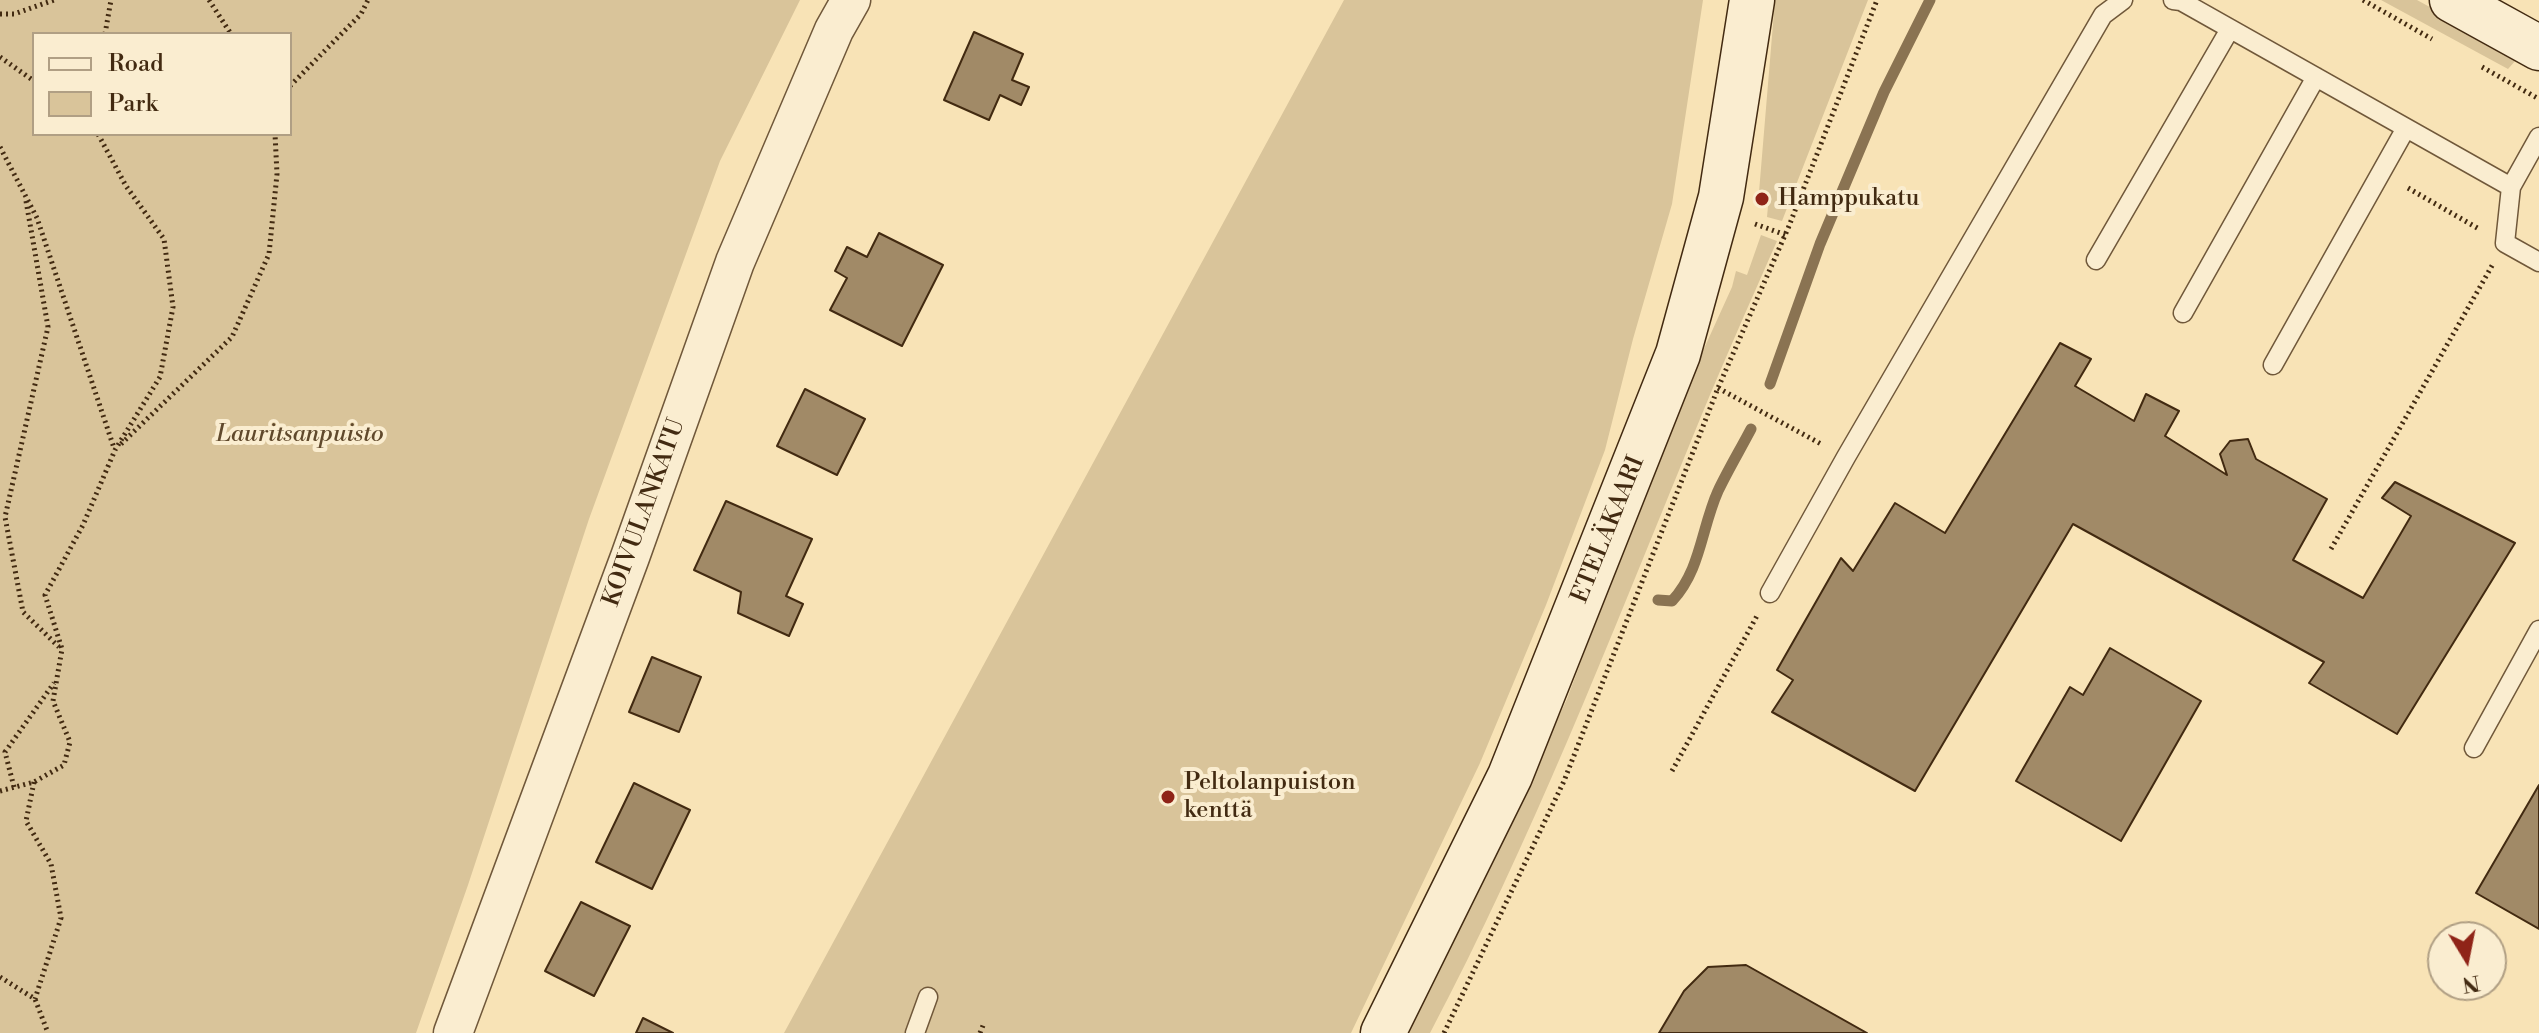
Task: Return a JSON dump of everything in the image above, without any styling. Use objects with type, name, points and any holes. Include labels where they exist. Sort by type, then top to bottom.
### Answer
[{"type":"main road","name":"ETELÄKAARI","points":[[1383,1033],[1510,776],[1678,354],[1721,197],[1752,0]]},
{"type":"main road","points":[[2452,0],[2539,48]]},
{"type":"street","name":"KOIVULANKATU","points":[[453,1033],[630,557],[735,262],[834,30],[851,0]]},
{"type":"lane","points":[[1770,593],[2103,15],[2123,0]]},
{"type":"lane","points":[[2173,0],[2181,1],[2511,187]]},
{"type":"lane","points":[[2096,260],[2230,29]]},
{"type":"lane","points":[[2183,313],[2316,77]]},
{"type":"lane","points":[[2273,365],[2406,128]]},
{"type":"lane","points":[[2539,137],[2511,187],[2505,243],[2539,262]]},
{"type":"lane","points":[[2474,748],[2539,630]]},
{"type":"lane","points":[[915,1033],[928,997]]},
{"type":"path","points":[[0,14],[14,14],[54,0]]},
{"type":"path","points":[[105,32],[111,0]]},
{"type":"path","points":[[209,0],[230,32]]},
{"type":"path","points":[[292,84],[361,14],[368,0]]},
{"type":"path","points":[[1444,1033],[1564,781],[1718,388],[1786,235],[1877,0]]},
{"type":"path","points":[[0,57],[32,80]]},
{"type":"path","points":[[0,791],[34,782],[64,765],[70,742],[53,701],[62,649],[45,595],[83,525],[115,450],[160,377],[173,307],[164,239],[126,186],[99,136]]},
{"type":"path","points":[[115,450],[232,337],[269,254],[277,174],[275,136]]},
{"type":"path","points":[[0,147],[37,218],[115,450]]},
{"type":"path","points":[[2331,549],[2505,243],[2408,188]]},
{"type":"path","points":[[26,196],[48,327],[5,517],[23,612],[62,649]]},
{"type":"path","points":[[1755,224],[1786,235]]},
{"type":"path","points":[[1718,388],[1846,457]]},
{"type":"path","points":[[1672,771],[1770,593]]},
{"type":"path","points":[[14,787],[5,752],[57,679]]},
{"type":"path","points":[[34,782],[26,821],[51,864],[61,918],[35,999]]},
{"type":"path","points":[[0,977],[35,999],[48,1033]]},
{"type":"green space","name":"Lauritsanpuisto","points":[[0,0],[800,0],[720,161],[589,519],[416,1033],[0,1033]]},
{"type":"green space","points":[[1344,0],[1703,0],[1672,204],[1605,450],[1546,605],[1480,763],[1351,1033],[784,1033]]},
{"type":"green space","points":[[1775,0],[1868,0],[1782,221],[1767,217],[1769,195],[1759,192]]},
{"type":"green space","points":[[2381,0],[2417,0],[2515,54],[2516,60],[2508,69]]},
{"type":"green space","points":[[1761,235],[1777,241],[1599,666],[1502,888],[1430,1033],[1404,1033],[1468,909],[1567,699],[1667,430],[1732,287],[1736,271],[1747,275]]},
{"type":"building","points":[[974,32],[1023,54],[1012,80],[1029,87],[1021,105],[1000,95],[989,120],[944,100]]},
{"type":"building","points":[[879,233],[943,265],[902,346],[830,310],[847,278],[835,271],[847,247],[867,257]]},
{"type":"building","points":[[2060,343],[2091,359],[2075,386],[2134,421],[2146,394],[2179,411],[2165,436],[2227,475],[2220,454],[2230,441],[2248,439],[2256,459],[2327,499],[2293,560],[2363,598],[2411,516],[2382,498],[2395,482],[2515,543],[2397,734],[2309,683],[2324,662],[2073,524],[1915,791],[1772,712],[1793,680],[1777,670],[1841,558],[1853,571],[1895,503],[1945,533]]},
{"type":"building","points":[[805,389],[865,419],[837,475],[777,446]]},
{"type":"building","points":[[726,501],[812,539],[786,596],[803,604],[789,636],[738,613],[741,592],[694,570]]},
{"type":"building","points":[[2110,648],[2201,701],[2121,841],[2016,781],[2070,687],[2083,695]]},
{"type":"building","points":[[652,657],[701,677],[679,732],[629,712]]},
{"type":"building","points":[[634,783],[690,810],[652,889],[596,862]]},
{"type":"building","points":[[2539,785],[2539,929],[2476,893]]},
{"type":"building","points":[[581,902],[630,926],[594,996],[545,971]]},
{"type":"building","points":[[1746,965],[1867,1033],[1659,1033],[1684,991],[1708,967]]},
{"type":"building","points":[[643,1018],[673,1033],[636,1033]]},
{"type":"waterway","points":[[1770,384],[1820,244],[1884,92],[1930,0]]},
{"type":"waterway","points":[[1658,600],[1672,601],[1682,589],[1695,563],[1718,491],[1751,429]]},
{"type":"place","name":"Hamppukatu","points":[[1762,199]]},
{"type":"place","name":"Peltolanpuiston kenttä","points":[[1168,797]]}]
